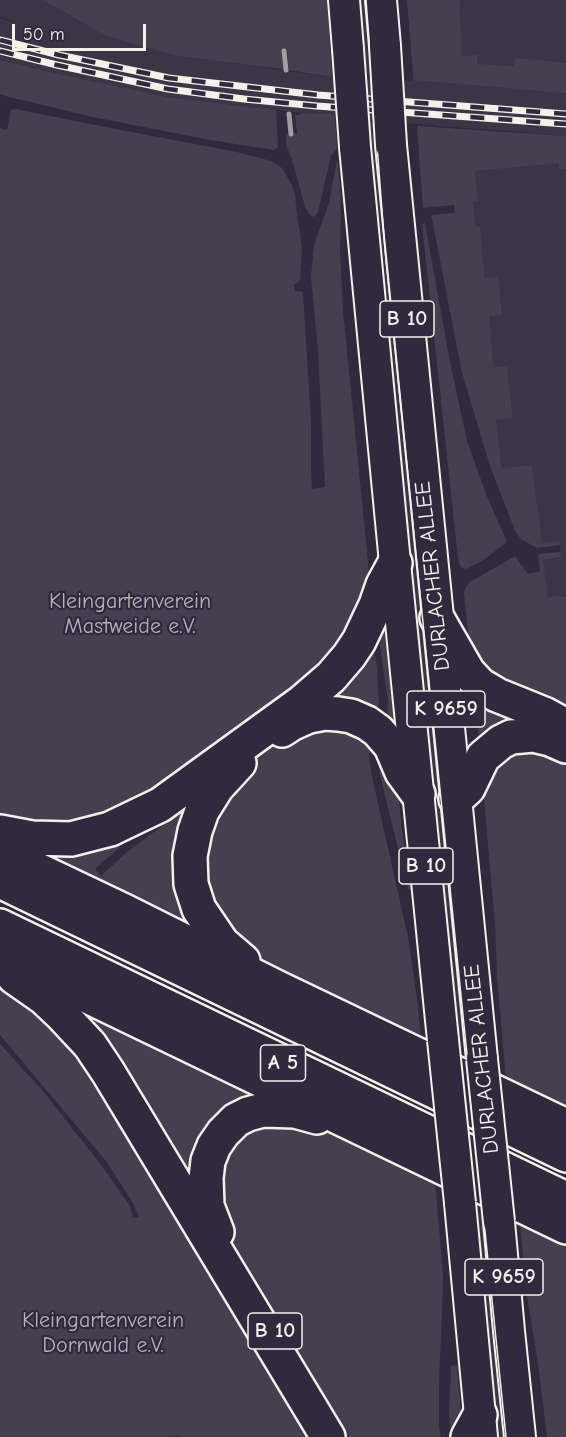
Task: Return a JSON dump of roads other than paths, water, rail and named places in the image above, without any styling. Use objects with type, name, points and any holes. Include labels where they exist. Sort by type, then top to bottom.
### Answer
[{"type":"highway","points":[[0,832],[32,838],[71,839],[110,829],[168,799],[302,702],[331,677],[350,656],[359,641],[395,563]]},
{"type":"highway","points":[[437,618],[468,672],[480,685],[496,695],[544,714],[566,726]]},
{"type":"highway","points":[[278,988],[222,943],[199,909],[191,884],[190,856],[195,831],[202,811],[217,787],[235,766],[264,742],[291,724],[309,716],[325,713],[351,716],[367,723],[381,734],[391,746],[402,772],[418,794]]},
{"type":"highway","points":[[456,800],[468,788],[483,757],[511,737],[533,735],[566,746]]},
{"type":"highway","points":[[0,852],[566,1126]]},
{"type":"highway","name":"A 5","points":[[0,881],[566,1155]]},
{"type":"highway","name":"A 5","points":[[0,926],[566,1199]]},
{"type":"highway","name":"A 5","points":[[0,954],[566,1227]]},
{"type":"highway","points":[[0,968],[44,998],[90,1045],[328,1437]]},
{"type":"highway","name":"B 10","points":[[340,1437],[225,1248],[207,1206],[206,1178],[208,1161],[214,1146],[236,1120],[248,1114],[263,1110],[295,1111],[360,1127]]},
{"type":"main road","name":"DURLACHER ALLEE","points":[[344,0],[355,147],[395,563],[460,1203],[476,1430]]},
{"type":"main road","name":"DURLACHER ALLEE","points":[[381,0],[391,145],[520,1437]]},
{"type":"waterway","points":[[284,51],[286,70]]},
{"type":"waterway","points":[[289,114],[291,134]]},
{"type":"tram line","points":[[366,0],[385,250],[506,1437]]},
{"type":"railway","points":[[0,40],[169,78],[318,95],[566,114]]},
{"type":"railway","points":[[0,51],[168,89],[244,99],[566,124]]},
{"type":"park label","name":"Kleingartenverein Mastweide e.V.","points":[[130,614]]},
{"type":"park label","name":"Kleingartenverein Dornwald e.V.","points":[[103,1334]]}]
